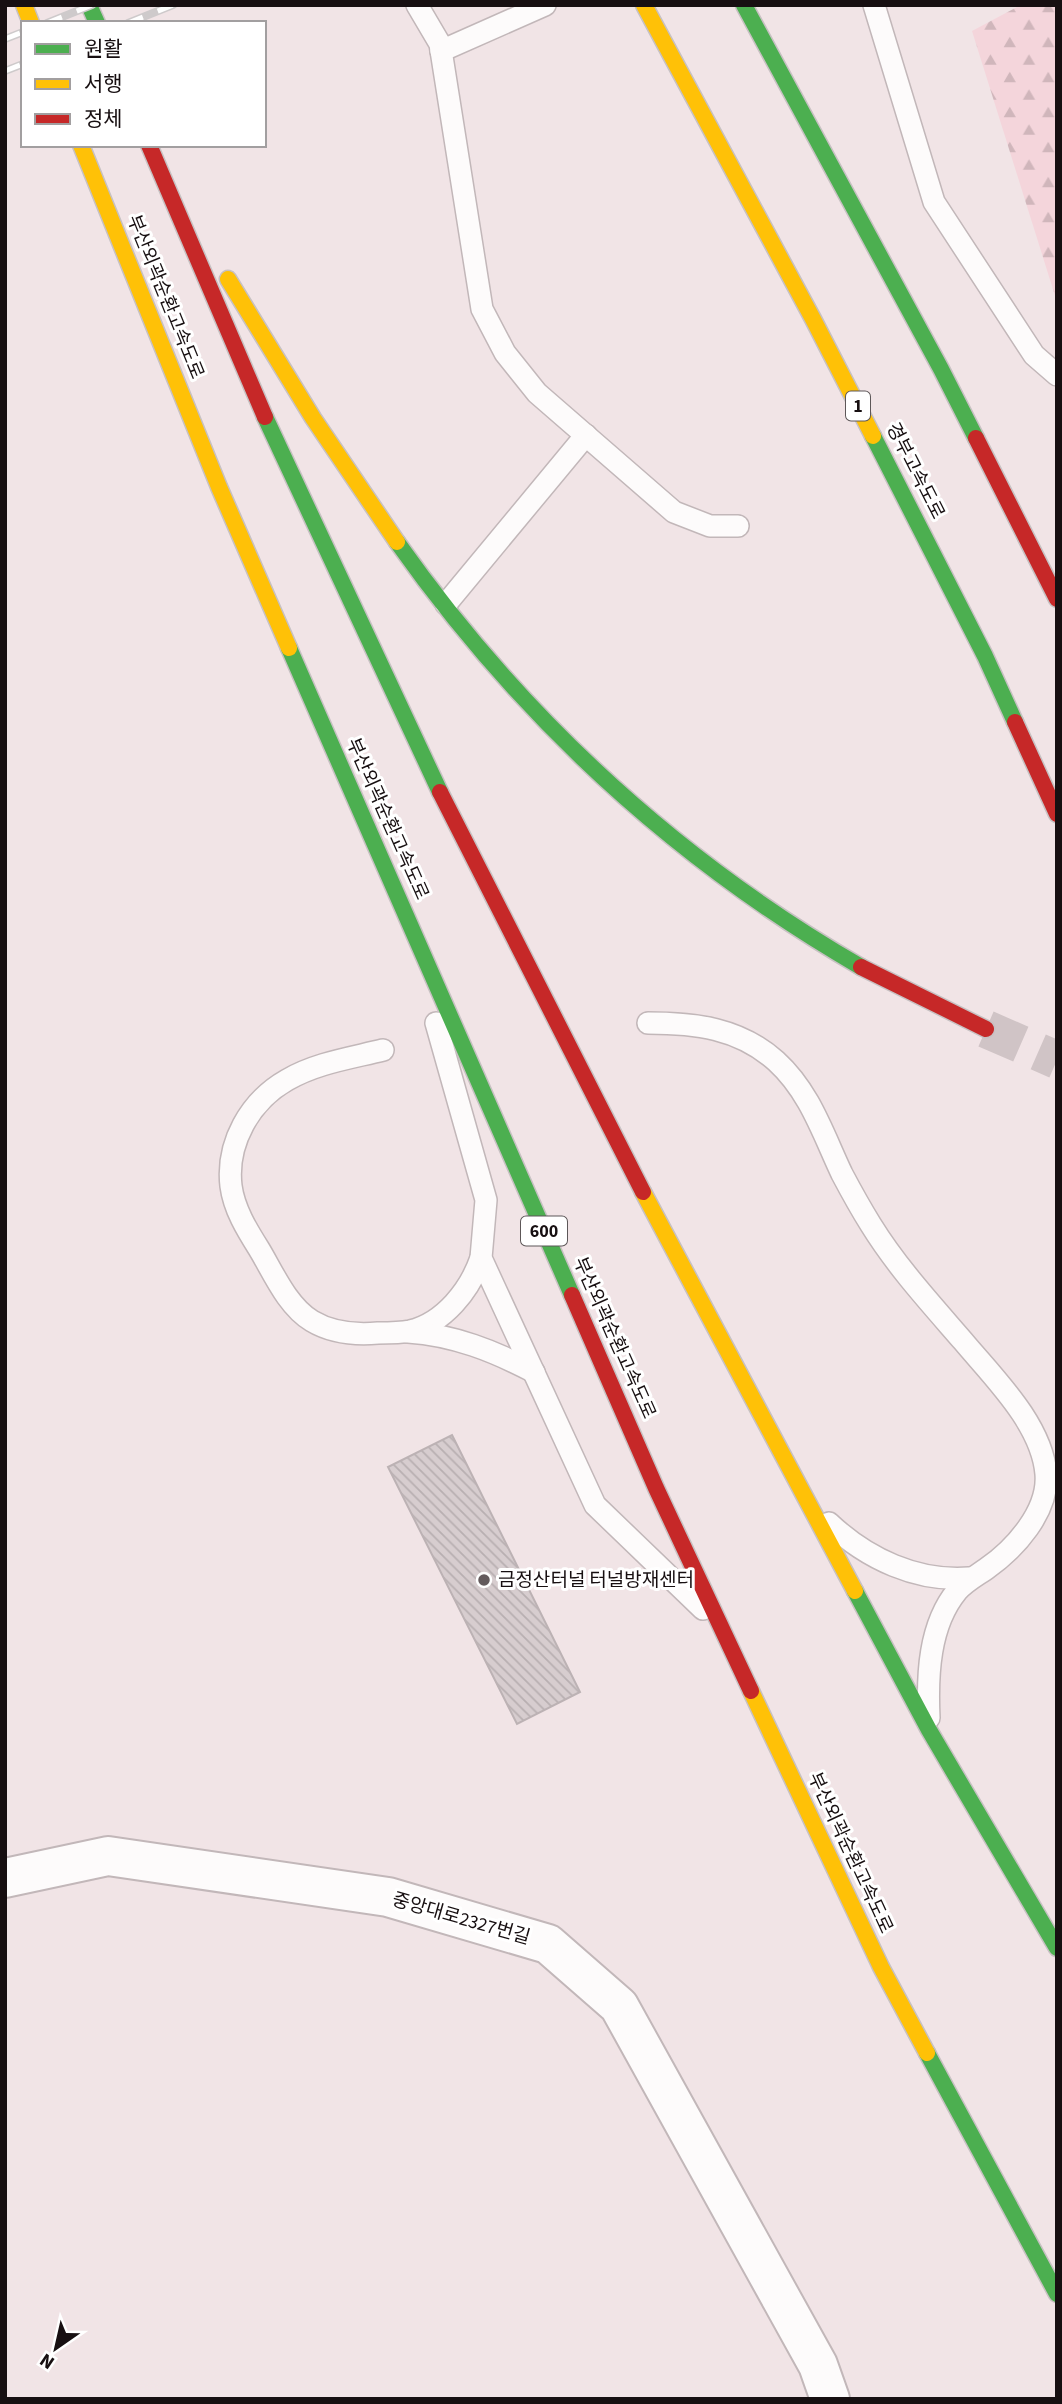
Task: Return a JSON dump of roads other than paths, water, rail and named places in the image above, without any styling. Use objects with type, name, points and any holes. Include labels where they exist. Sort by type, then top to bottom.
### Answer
[{"type":"highway","points":[[89,5],[96,21]]},
{"type":"highway","name":"경부고속도로","points":[[644,5],[813,319],[961,608],[1057,814]]},
{"type":"highway","points":[[744,5],[941,369],[1057,598]]},
{"type":"highway","name":"부산외곽순환고속도로","points":[[82,147],[219,486],[656,1488],[881,1967],[1057,2294]]},
{"type":"highway","points":[[151,147],[210,247]]},
{"type":"highway","points":[[151,147],[279,449],[458,831],[680,1264],[929,1730],[1057,1948]]},
{"type":"highway","points":[[223,270],[336,456],[471,637],[546,721],[623,797],[699,860],[771,911],[844,958],[986,1029]]},
{"type":"street","name":"중앙대로2327번길","points":[[5,1878],[108,1856],[388,1897],[548,1944],[619,2006],[818,2365],[830,2399]]},
{"type":"lane","points":[[417,5],[441,51],[482,309],[505,353],[537,393],[674,512],[710,526],[738,526]]},
{"type":"lane","points":[[441,51],[545,5]]},
{"type":"lane","points":[[874,5],[934,202],[1034,355],[1057,375]]},
{"type":"lane","points":[[446,604],[586,436]]},
{"type":"lane","points":[[399,1332],[421,1327],[443,1314],[463,1293],[481,1258],[486,1199],[406,916]]},
{"type":"lane","points":[[648,1023],[690,1024],[724,1031],[760,1048],[789,1073],[809,1103],[843,1176],[871,1226],[900,1269],[1002,1388],[1024,1417],[1041,1448],[1046,1474],[1045,1494],[1025,1531],[987,1568],[969,1578],[956,1593],[935,1636],[929,1672],[929,1730]]},
{"type":"lane","points":[[383,1050],[308,1070],[268,1093],[254,1107],[234,1146],[230,1168],[231,1188],[245,1226],[299,1311],[321,1326],[361,1334],[399,1332],[432,1335],[500,1354],[534,1373]]},
{"type":"lane","points":[[481,1258],[595,1505],[721,1627]]},
{"type":"lane","points":[[805,1498],[849,1539],[884,1562],[936,1578],[969,1578]]},
{"type":"tunnel","points":[[986,1029],[1057,1060]]},
{"type":"railway","points":[[52,21],[92,5]]},
{"type":"railway","points":[[133,21],[173,5]]},
{"type":"railway","points":[[5,39],[21,33]]},
{"type":"railway","points":[[5,71],[21,65]]},
{"type":"place","name":"금정산터널 터널방재센터","points":[[484,1580]]}]
